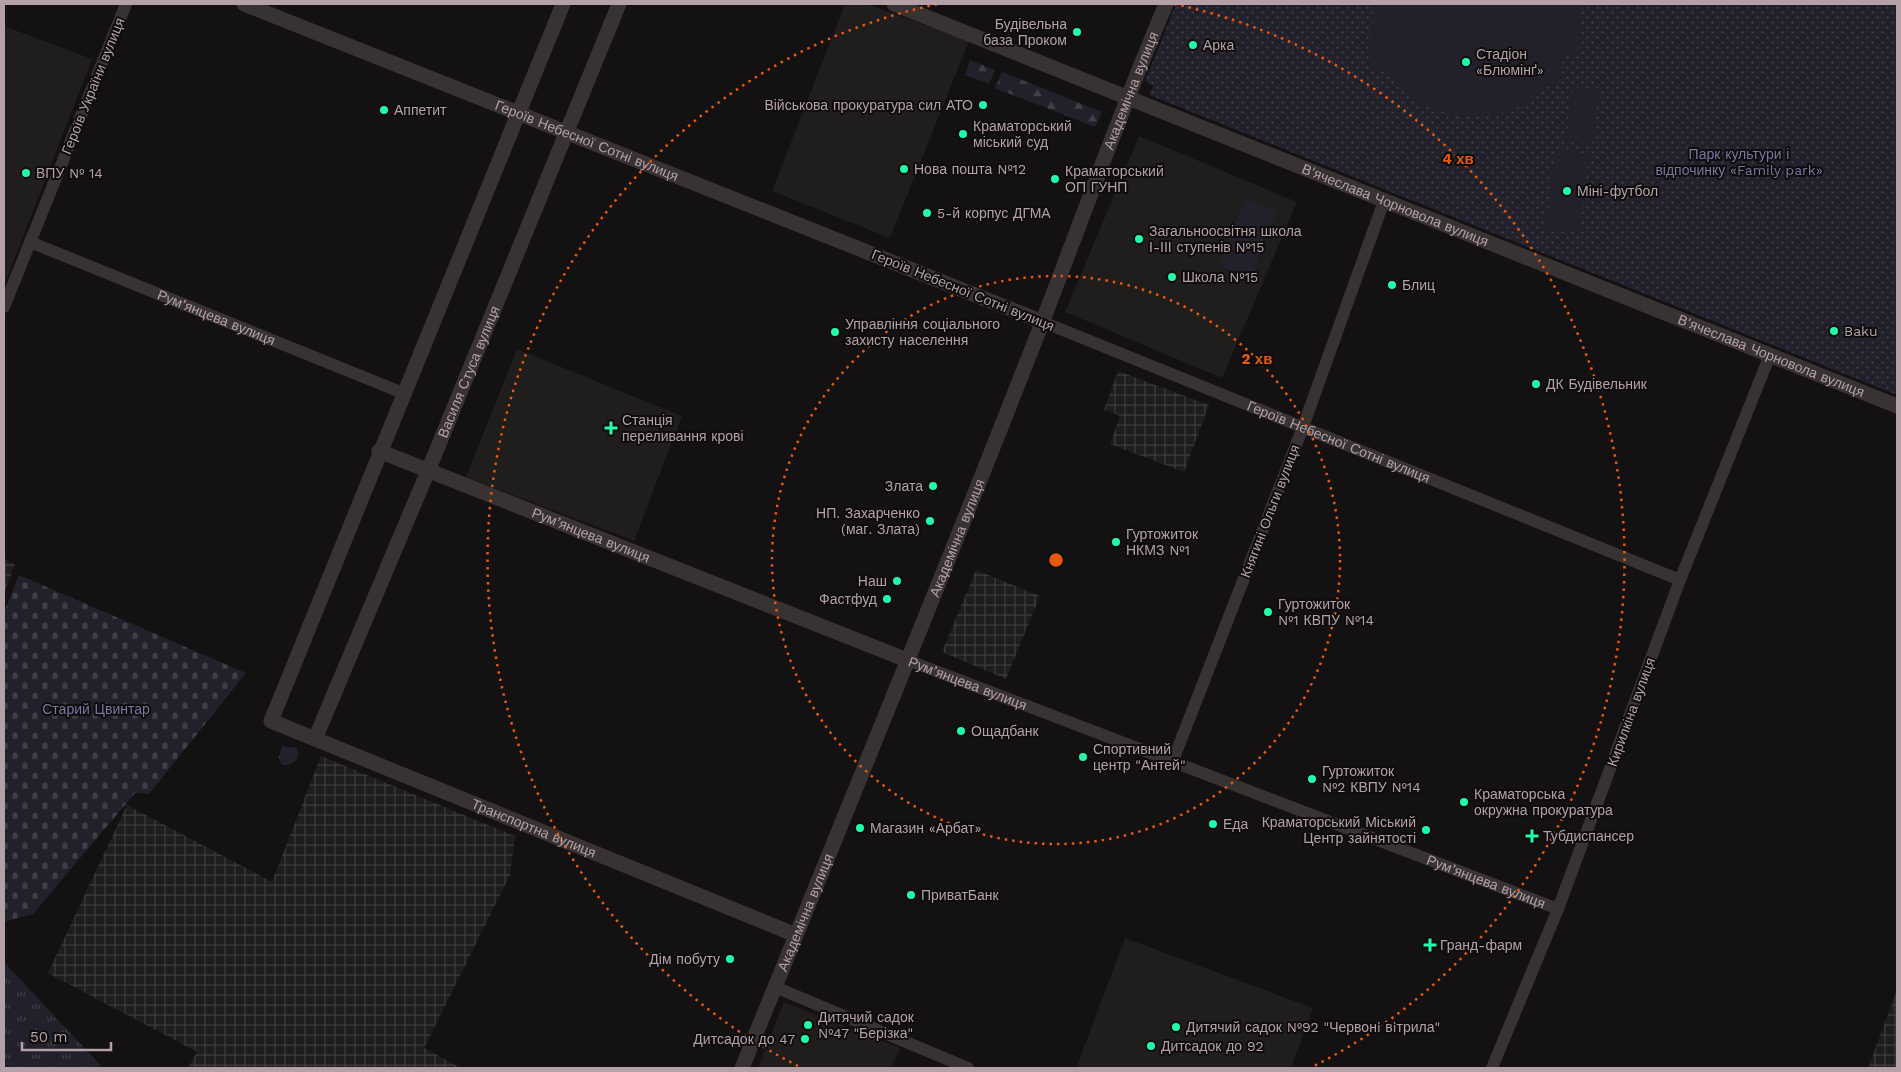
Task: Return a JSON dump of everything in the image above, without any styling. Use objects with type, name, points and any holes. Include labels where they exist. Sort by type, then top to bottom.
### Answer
[{"type":"street","name":"Героїв України вулиця","points":[[4,307],[126,4]]},
{"type":"street","name":"Героїв Небесної Сотні вулиця","points":[[244,4],[1043,322],[1680,580]]},
{"type":"street","points":[[379,451],[563,4]]},
{"type":"street","name":"Василя Стуса вулиця","points":[[315,739],[428,471],[619,4]]},
{"type":"street","name":"В'ячеслава Чорновола вулиця","points":[[894,4],[1897,406]]},
{"type":"street","name":"Академічна вулиця","points":[[742,1068],[1043,322],[1126,97],[1166,4]]},
{"type":"street","name":"Княгині Ольги вулиця","points":[[1172,763],[1303,427],[1384,200]]},
{"type":"street","name":"Рум’янцева вулиця","points":[[30,242],[403,393]]},
{"type":"street","name":"Кирилкіна вулиця","points":[[1492,1068],[1558,909],[1680,580],[1770,355]]},
{"type":"street","name":"Рум’янцева вулиця","points":[[379,451],[1172,763],[1558,909]]},
{"type":"street","name":"Транспортна вулиця","points":[[379,451],[271,721],[796,934]]},
{"type":"street","points":[[775,987],[968,1068]]},
{"type":"shaded area","points":[[845,4],[867,4],[969,41],[890,238],[772,191]]},
{"type":"shaded area","name":"ВПУ № 14","points":[[4,26],[92,59],[4,286]]},
{"type":"shaded area","name":"Школа №15","points":[[1139,136],[1297,202],[1222,378],[1065,312]]},
{"type":"shaded area","points":[[517,349],[682,416],[634,541],[466,477]]},
{"type":"shaded area","points":[[1118,371],[1209,405],[1184,472],[1110,444],[1120,416],[1104,410]]},
{"type":"shaded area","points":[[4,559],[15,564],[4,594]]},
{"type":"shaded area","points":[[976,570],[1040,596],[1006,679],[942,652]]},
{"type":"shaded area","points":[[321,756],[515,836],[510,875],[424,1048],[461,1068],[188,1068],[197,1052],[48,973],[127,805],[272,882]]},
{"type":"shaded area","points":[[1125,938],[1313,1008],[1291,1068],[1076,1068]]},
{"type":"shaded area","points":[[1897,990],[1897,1068],[1868,1068]]},
{"type":"shaded area","name":"Дитячий садок №47 \"Берізка\"","points":[[784,1002],[900,1048],[891,1068],[758,1068]]},
{"type":"green space","name":"Парк культури і відпочинку «Family park»","points":[[1176,4],[1897,4],[1897,395],[1149,95],[1153,86],[1145,81]]},
{"type":"green space","name":"Стадіон «Блюмінґ»","points":[[1374,4],[1581,4],[1577,57],[1563,56],[1561,78],[1513,110],[1484,117],[1457,116],[1427,106],[1401,89],[1385,72],[1369,67]]},
{"type":"green space","points":[[970,60],[995,70],[989,84],[965,75]]},
{"type":"green space","points":[[1002,72],[1102,112],[1095,127],[995,88]]},
{"type":"green space","points":[[1573,87],[1599,91],[1592,144],[1566,141]]},
{"type":"green space","name":"Міні-футбол","points":[[1555,149],[1589,154],[1579,232],[1546,228]]},
{"type":"green space","points":[[1245,199],[1277,211],[1251,278],[1219,265]]},
{"type":"green space","name":"Старий Цвинтар","points":[[19,575],[246,673],[149,794],[135,793],[33,914],[4,922],[4,613]]},
{"type":"green space","points":[[282,746],[297,748],[298,756],[293,763],[282,765],[279,758]]},
{"type":"green space","points":[[4,962],[103,1068],[4,1068]]},
{"type":"place","name":"Будівельна база Проком","points":[[1077,32]]},
{"type":"place","name":"Арка","points":[[1193,45]]},
{"type":"place","name":"Стадіон «Блюмінґ»","points":[[1466,62]]},
{"type":"place","name":"Військова прокуратура сил АТО","points":[[983,105]]},
{"type":"place","name":"Аппетит","points":[[384,110]]},
{"type":"place","name":"Краматорський міський суд","points":[[963,134]]},
{"type":"place","name":"Нова пошта №12","points":[[904,169]]},
{"type":"place","name":"ВПУ № 14","points":[[26,173]]},
{"type":"place","name":"Краматорський ОП ГУНП","points":[[1055,179]]},
{"type":"place","name":"Міні-футбол","points":[[1567,191]]},
{"type":"place","name":"5-й корпус ДГМА","points":[[927,213]]},
{"type":"place","name":"Загальноосвітня школа І-ІІІ ступенів №15","points":[[1139,239]]},
{"type":"place","name":"Школа №15","points":[[1172,277]]},
{"type":"place","name":"Блиц","points":[[1392,285]]},
{"type":"place","name":"Baku","points":[[1834,331]]},
{"type":"place","name":"Управління соціального захисту населення","points":[[835,332]]},
{"type":"place","name":"ДК Будівельник","points":[[1536,384]]},
{"type":"place","name":"Станція переливання крові","points":[[611,428]]},
{"type":"place","name":"Злата","points":[[933,486]]},
{"type":"place","name":"НП. Захарченко (маг. Злата)","points":[[930,521]]},
{"type":"place","name":"Гуртожиток НКМЗ №1","points":[[1116,542]]},
{"type":"place","name":"Наш","points":[[897,581]]},
{"type":"place","name":"Фастфуд","points":[[887,599]]},
{"type":"place","name":"Гуртожиток №1 КВПУ №14","points":[[1268,612]]},
{"type":"place","name":"Ощадбанк","points":[[961,731]]},
{"type":"place","name":"Спортивний центр \"Антей\"","points":[[1083,757]]},
{"type":"place","name":"Гуртожиток №2 КВПУ №14","points":[[1312,779]]},
{"type":"place","name":"Краматорська окружна прокуратура","points":[[1464,802]]},
{"type":"place","name":"Еда","points":[[1213,824]]},
{"type":"place","name":"Магазин «Арбат»","points":[[860,828]]},
{"type":"place","name":"Краматорський Міський Центр зайнятості","points":[[1426,830]]},
{"type":"place","name":"Тубдиспансер","points":[[1532,836]]},
{"type":"place","name":"ПриватБанк","points":[[911,895]]},
{"type":"place","name":"Гранд-фарм","points":[[1430,945]]},
{"type":"place","name":"Дім побуту","points":[[730,959]]},
{"type":"place","name":"Дитячий садок №47 \"Берізка\"","points":[[808,1025]]},
{"type":"place","name":"Дитячий садок №92 \"Червонi вiтрила\"","points":[[1176,1027]]},
{"type":"place","name":"Дитсадок до 47","points":[[805,1039]]},
{"type":"place","name":"Дитсадок до 92","points":[[1151,1046]]}]
